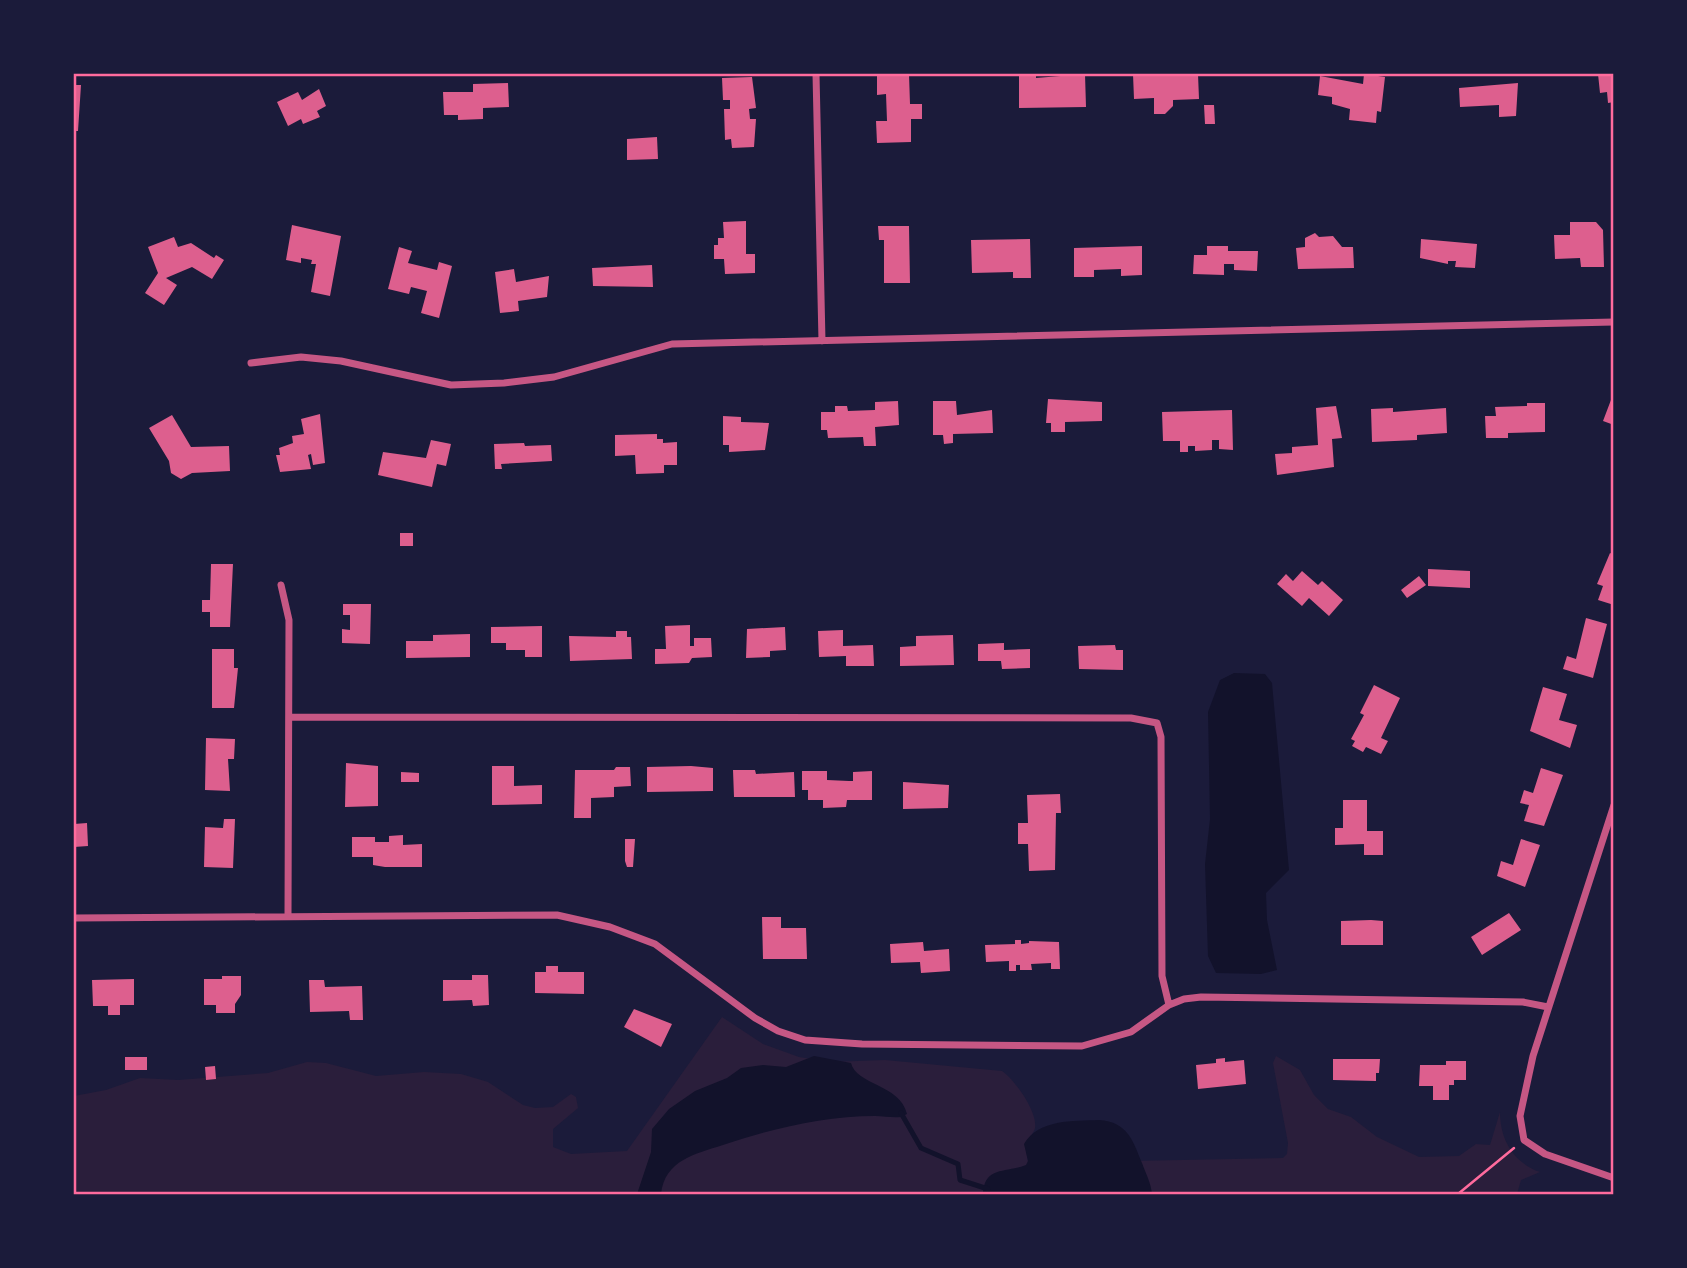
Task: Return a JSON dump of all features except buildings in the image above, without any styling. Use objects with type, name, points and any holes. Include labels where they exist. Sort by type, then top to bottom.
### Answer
[{"type":"street","points":[[816,74],[822,341]]},
{"type":"street","points":[[251,362],[301,357],[341,361],[452,385],[464,385],[554,377],[672,344],[1614,322]]},
{"type":"street","points":[[281,585],[289,620],[288,917]]},
{"type":"street","points":[[290,717],[1130,718],[1157,723],[1161,737],[1162,976],[1169,1005]]},
{"type":"street","points":[[1614,805],[1548,1006],[1533,1056],[1520,1116],[1524,1140],[1545,1154],[1614,1178]]},
{"type":"street","points":[[74,918],[557,915],[610,927],[655,944],[755,1018],[778,1031],[805,1040],[876,1045],[1082,1046],[1130,1032],[1169,1005],[1201,997],[1523,1002],[1548,1006]]},
{"type":"path","points":[[1458,1195],[1524,1140]]},
{"type":"shaded area","points":[[1234,673],[1265,674],[1272,683],[1289,870],[1266,893],[1267,920],[1277,970],[1261,974],[1216,973],[1208,956],[1205,864],[1210,819],[1208,712],[1220,680]]},
{"type":"shaded area","points":[[722,1017],[763,1044],[799,1057],[830,1062],[885,1060],[1002,1071],[1019,1088],[1033,1113],[1035,1128],[1026,1147],[1028,1163],[1283,1158],[1287,1154],[1288,1143],[1273,1063],[1276,1056],[1300,1070],[1314,1095],[1328,1109],[1351,1117],[1377,1137],[1419,1157],[1459,1156],[1476,1144],[1490,1145],[1500,1112],[1503,1132],[1510,1149],[1523,1163],[1540,1172],[1521,1180],[1517,1194],[74,1194],[74,1096],[106,1090],[140,1078],[178,1080],[268,1073],[307,1062],[326,1063],[376,1076],[424,1072],[461,1074],[488,1082],[523,1105],[535,1108],[553,1107],[571,1094],[576,1097],[578,1108],[553,1129],[553,1147],[571,1154],[627,1151]]},
{"type":"shaded area","points":[[814,1056],[851,1063],[861,1076],[896,1096],[907,1114],[901,1117],[875,1116],[817,1121],[741,1139],[683,1160],[668,1173],[661,1194],[637,1194],[651,1152],[652,1129],[669,1109],[695,1091],[727,1078],[741,1068],[763,1065],[786,1067]]},
{"type":"shaded area","points":[[1099,1120],[1117,1124],[1128,1134],[1136,1147],[1152,1194],[983,1194],[984,1185],[992,1175],[1026,1165],[1028,1161],[1024,1144],[1038,1130],[1057,1123]]},
{"type":"waterway","points":[[901,1113],[921,1148],[958,1164],[960,1180],[988,1189]]}]
